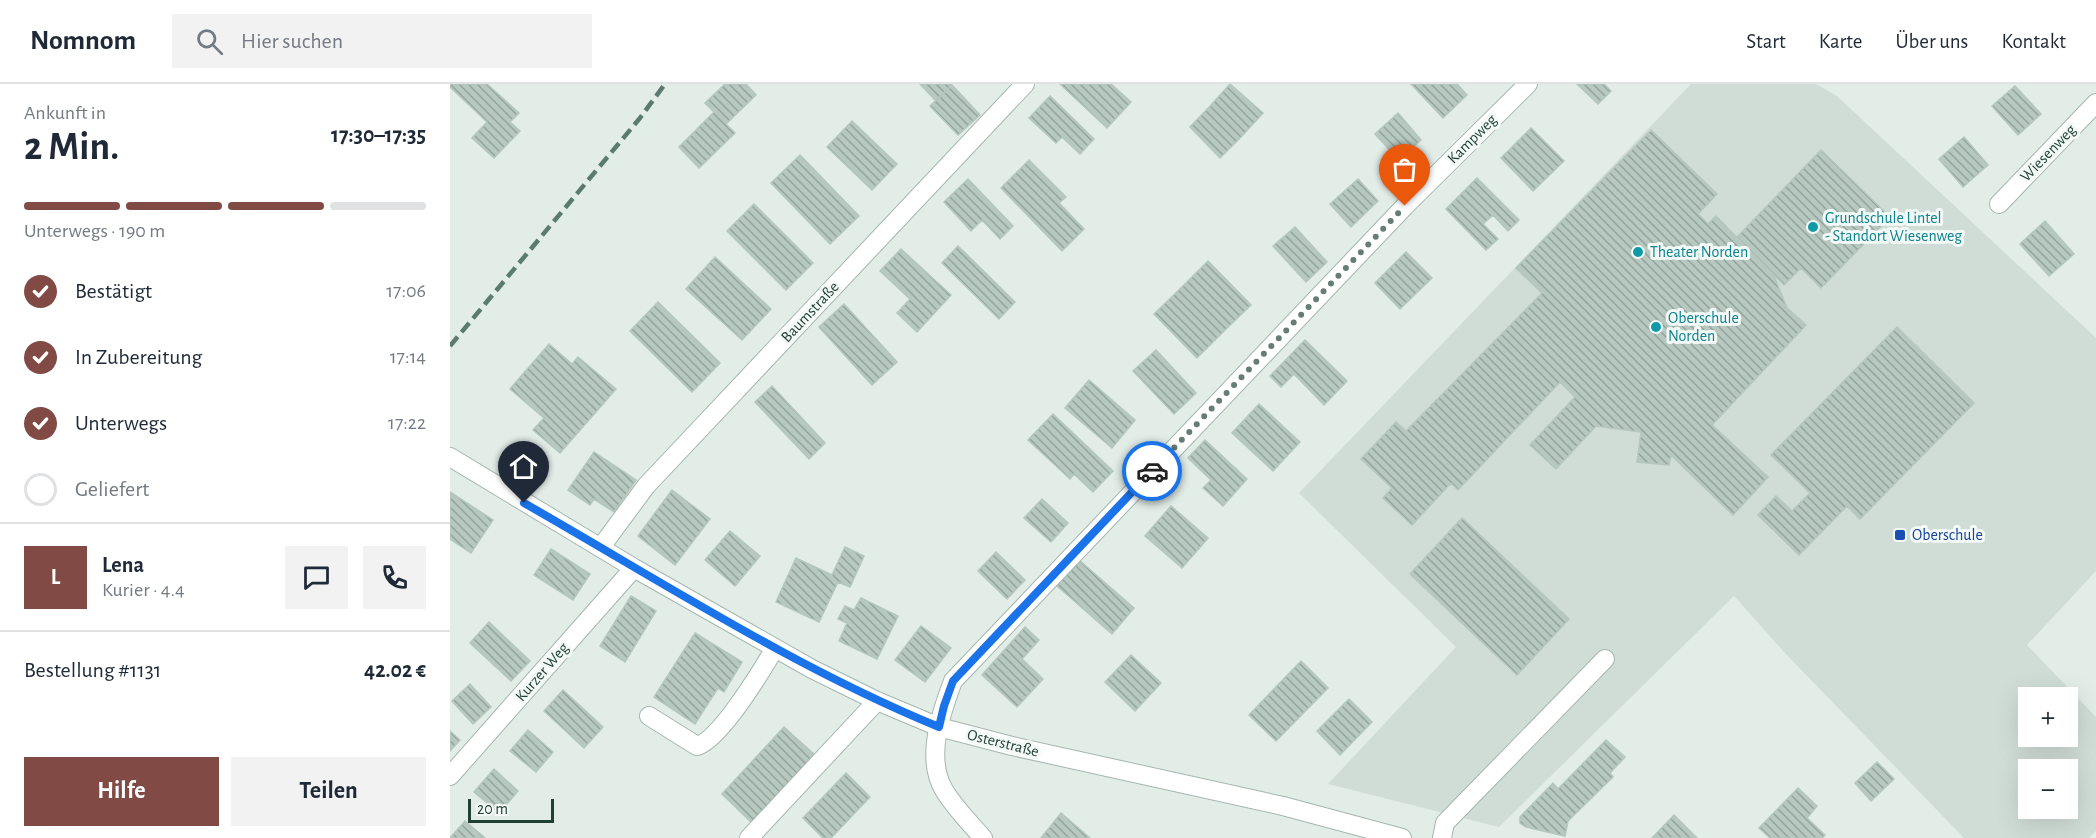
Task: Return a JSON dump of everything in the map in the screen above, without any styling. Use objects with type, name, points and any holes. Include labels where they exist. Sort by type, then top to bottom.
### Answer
[{"type":"street","name":"Baumstraße","points":[[601,547],[646,486],[1025,84]]},
{"type":"street","name":"Kampweg","points":[[983,838],[944,790],[937,773],[935,751],[939,727],[953,681],[1397,214],[1528,84]]},
{"type":"street","name":"Wiesenweg","points":[[1999,204],[2096,102]]},
{"type":"street","name":"Osterstraße","points":[[450,457],[634,568],[812,669],[877,701],[939,727],[1012,746],[1283,806],[1402,838]]},
{"type":"street","name":"Kurzer Weg","points":[[450,776],[634,568]]},
{"type":"street","points":[[650,716],[697,746],[702,745],[712,737],[753,685],[775,648]]},
{"type":"street","points":[[1442,838],[1445,823],[1605,659]]},
{"type":"street","points":[[749,838],[877,701]]},
{"type":"shaded area","points":[[1691,84],[1816,84],[1837,96],[2096,338],[2096,571],[2027,645],[2067,687],[2018,687],[2018,747],[2078,747],[2078,698],[2096,717],[2096,831],[2089,838],[1964,838],[1784,652],[1734,596],[1499,827],[1328,784],[1456,647],[1299,493]]},
{"type":"building","points":[[450,84],[487,84],[519,113],[510,122],[520,131],[494,158],[472,138],[487,122],[450,87]]},
{"type":"building","points":[[725,84],[746,84],[756,95],[726,124],[735,133],[699,168],[679,147],[714,112],[705,103]]},
{"type":"building","points":[[920,84],[951,84],[952,85],[936,101]]},
{"type":"building","points":[[1060,84],[1111,84],[1131,102],[1107,128]]},
{"type":"building","points":[[1230,84],[1263,113],[1242,136],[1212,104]]},
{"type":"building","points":[[1411,84],[1457,84],[1467,95],[1443,118]]},
{"type":"building","points":[[1577,84],[1604,84],[1611,91],[1598,104]]},
{"type":"building","points":[[952,85],[980,115],[958,135],[930,106]]},
{"type":"building","points":[[2015,86],[2041,114],[2018,135],[1992,106]]},
{"type":"building","points":[[1050,96],[1094,139],[1080,154],[1062,137],[1056,143],[1029,118]]},
{"type":"building","points":[[1212,104],[1242,136],[1220,158],[1190,127]]},
{"type":"building","points":[[1398,113],[1421,140],[1399,160],[1375,134]]},
{"type":"building","points":[[852,121],[897,164],[872,190],[827,147]]},
{"type":"building","points":[[1531,128],[1564,161],[1533,191],[1501,158]]},
{"type":"building","name":"Oberschule Norden","points":[[1651,130],[1717,194],[1698,214],[1708,224],[1716,216],[1774,276],[1787,308],[1806,325],[1712,425],[1768,477],[1733,515],[1671,455],[1669,465],[1637,462],[1641,432],[1596,426],[1556,469],[1530,445],[1575,397],[1560,382],[1458,490],[1451,483],[1412,525],[1383,498],[1392,488],[1361,459],[1396,422],[1406,431],[1542,293],[1516,268]]},
{"type":"building","points":[[1964,137],[1988,165],[1963,187],[1939,159]]},
{"type":"building","name":"Grundschule Lintel - Standort Wiesenweg","points":[[1821,150],[1890,217],[1821,288],[1801,268],[1784,285],[1737,237]]},
{"type":"building","points":[[800,155],[859,216],[830,244],[771,183]]},
{"type":"building","points":[[1029,160],[1066,197],[1059,203],[1084,229],[1062,251],[1001,188]]},
{"type":"building","points":[[1477,178],[1519,220],[1508,231],[1493,215],[1483,224],[1498,239],[1486,250],[1446,209]]},
{"type":"building","points":[[968,179],[1013,226],[1000,239],[982,220],[971,231],[944,202]]},
{"type":"building","points":[[1358,179],[1378,201],[1351,227],[1330,204]]},
{"type":"building","points":[[754,204],[813,263],[786,290],[727,231]]},
{"type":"building","points":[[2045,221],[2074,254],[2049,276],[2020,244]]},
{"type":"building","points":[[1295,227],[1327,262],[1306,282],[1273,246]]},
{"type":"building","points":[[958,246],[1015,302],[999,319],[942,263]]},
{"type":"building","points":[[901,249],[951,295],[917,332],[897,313],[910,299],[880,271]]},
{"type":"building","points":[[1406,252],[1432,278],[1400,309],[1375,283]]},
{"type":"building","points":[[715,257],[771,309],[742,340],[686,289]]},
{"type":"building","points":[[1208,261],[1251,305],[1224,331],[1181,288]]},
{"type":"building","points":[[1181,288],[1224,331],[1197,358],[1154,314]]},
{"type":"building","points":[[658,302],[720,363],[692,392],[630,331]]},
{"type":"building","points":[[844,304],[897,362],[872,385],[819,327]]},
{"type":"building","points":[[1897,327],[1974,403],[1860,519],[1847,506],[1799,555],[1758,515],[1776,496],[1792,511],[1810,493],[1771,455]]},
{"type":"building","points":[[1305,340],[1347,381],[1324,405],[1294,374],[1281,387],[1270,376]]},
{"type":"building","points":[[549,344],[572,364],[578,357],[616,389],[560,453],[533,430],[544,418],[510,389]]},
{"type":"building","points":[[1156,350],[1196,393],[1174,414],[1133,371]]},
{"type":"building","points":[[1089,380],[1135,420],[1112,448],[1065,408]]},
{"type":"building","points":[[772,386],[825,443],[809,459],[755,402]]},
{"type":"building","points":[[1259,404],[1300,442],[1273,471],[1232,433]]},
{"type":"building","points":[[1053,414],[1113,471],[1093,492],[1074,474],[1070,479],[1028,440]]},
{"type":"building","points":[[1205,440],[1247,479],[1223,506],[1203,488],[1211,480],[1188,458]]},
{"type":"building","points":[[594,452],[636,480],[614,512],[594,499],[590,505],[568,490]]},
{"type":"building","points":[[672,490],[710,519],[675,565],[638,536]]},
{"type":"building","points":[[450,492],[493,520],[471,553],[450,539]]},
{"type":"building","points":[[1042,499],[1068,523],[1051,542],[1024,518]]},
{"type":"building","points":[[1171,506],[1208,538],[1182,568],[1145,536]]},
{"type":"building","points":[[1462,518],[1569,619],[1517,675],[1410,574]]},
{"type":"building","points":[[730,531],[760,556],[735,586],[705,560]]},
{"type":"building","points":[[845,547],[864,556],[850,587],[838,582],[819,622],[776,602],[796,558],[832,575]]},
{"type":"building","points":[[551,549],[590,574],[573,600],[534,575]]},
{"type":"building","points":[[996,552],[1025,580],[1007,599],[978,571]]},
{"type":"building","points":[[1079,560],[1134,608],[1112,634],[1057,586]]},
{"type":"building","points":[[631,596],[656,611],[625,662],[600,646]]},
{"type":"building","points":[[861,598],[898,616],[877,659],[839,641],[847,623],[838,619],[845,606],[854,610]]},
{"type":"building","points":[[489,622],[530,661],[511,681],[470,643]]},
{"type":"building","points":[[921,626],[951,648],[925,682],[895,660]]},
{"type":"building","points":[[1025,627],[1039,640],[1022,659],[1043,679],[1017,707],[982,675]]},
{"type":"building","points":[[695,633],[742,662],[724,692],[718,688],[695,724],[654,697]]},
{"type":"building","points":[[1131,655],[1161,683],[1135,711],[1105,682]]},
{"type":"building","points":[[1301,661],[1328,688],[1276,741],[1249,715]]},
{"type":"building","points":[[470,684],[491,707],[473,724],[452,701]]},
{"type":"building","points":[[563,690],[603,727],[584,748],[544,711]]},
{"type":"building","points":[[1349,699],[1372,722],[1340,755],[1317,731]]},
{"type":"building","points":[[784,727],[816,756],[753,824],[722,794]]},
{"type":"building","points":[[528,730],[553,752],[536,772],[510,751]]},
{"type":"building","points":[[450,731],[460,740],[450,751]]},
{"type":"building","points":[[1606,740],[1625,757],[1610,773],[1613,777],[1568,821],[1565,836],[1526,827],[1520,823],[1520,817],[1553,783],[1558,789]]},
{"type":"building","points":[[1877,762],[1894,779],[1871,801],[1855,783]]},
{"type":"building","points":[[494,769],[518,791],[499,813],[474,792]]},
{"type":"building","points":[[846,773],[870,797],[831,838],[823,838],[803,818]]},
{"type":"building","points":[[1798,788],[1817,806],[1807,818],[1825,835],[1822,838],[1770,838],[1759,828]]},
{"type":"building","points":[[1061,813],[1090,838],[1041,838]]},
{"type":"building","points":[[1674,815],[1697,838],[1652,838]]},
{"type":"building","points":[[465,821],[485,838],[450,838]]},
{"type":"railway","points":[[450,346],[640,118],[665,84]]},
{"type":"way so far","points":[[1152,471],[1405,206]]},
{"type":"place","name":"Grundschule Lintel - Standort Wiesenweg","points":[[1813,227]]},
{"type":"place","name":"Theater Norden","points":[[1638,252]]},
{"type":"place","name":"Oberschule Norden","points":[[1656,327]]},
{"type":"place","name":"Oberschule","points":[[1900,535]]},
{"type":"route","points":[[524,503],[812,669],[877,701],[939,727],[953,681],[1152,471]]}]
